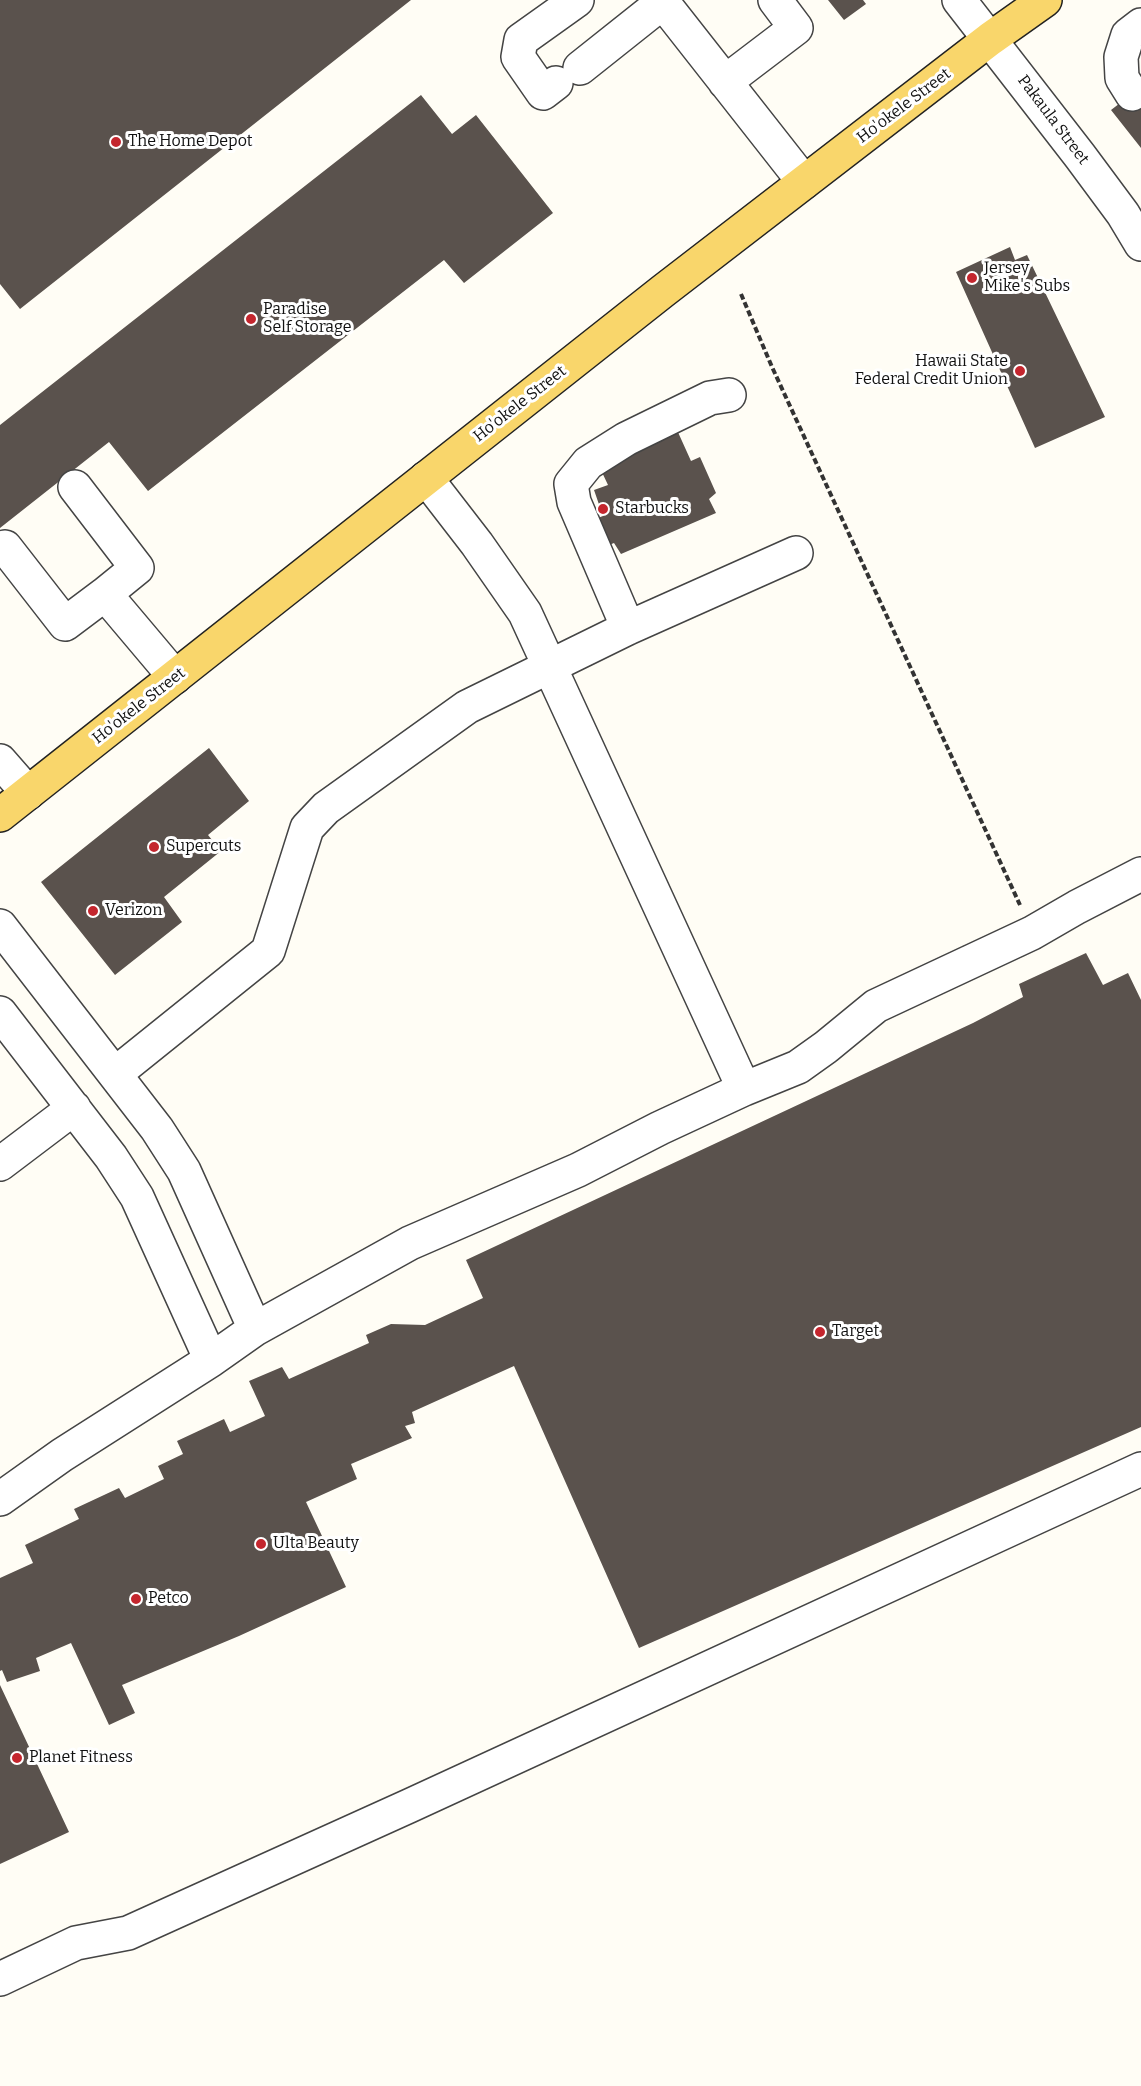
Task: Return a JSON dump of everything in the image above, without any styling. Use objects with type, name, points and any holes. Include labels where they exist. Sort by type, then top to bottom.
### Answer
[{"type":"main road","name":"Ho'okele Street","points":[[0,815],[804,182],[990,39],[1045,0]]},
{"type":"street","points":[[577,0],[521,40],[518,57],[543,93],[568,76],[662,1],[804,182]]},
{"type":"street","points":[[726,82],[796,28],[775,0]]},
{"type":"street","name":"Pakaula Street","points":[[959,0],[1087,164],[1140,240]]},
{"type":"street","points":[[1132,94],[1122,78],[1120,57],[1128,35],[1141,25]]},
{"type":"street","points":[[628,628],[574,502],[570,484],[588,463],[626,439],[710,398],[729,395]]},
{"type":"street","points":[[426,478],[477,544],[525,613],[744,1089]]},
{"type":"street","points":[[5,547],[65,624],[137,568],[75,487]]},
{"type":"street","points":[[115,1074],[268,951],[307,828],[326,808],[467,707],[628,628],[796,553]]},
{"type":"street","points":[[105,594],[176,677]]},
{"type":"street","points":[[0,761],[28,793]]},
{"type":"street","points":[[0,1499],[62,1455],[211,1360],[255,1329],[410,1243],[578,1170],[744,1089],[798,1067],[876,1006],[1032,933],[1141,874]]},
{"type":"street","points":[[0,926],[157,1129],[184,1171],[255,1329]]},
{"type":"street","points":[[0,1013],[111,1157],[137,1197],[211,1360]]},
{"type":"street","points":[[0,1164],[74,1108]]},
{"type":"street","points":[[0,1979],[76,1943],[128,1933],[410,1806],[1141,1469]]},
{"type":"path","points":[[741,294],[772,367],[1032,933]]},
{"type":"building","name":"The Home Depot","points":[[0,0],[411,0],[20,309],[0,284]]},
{"type":"building","points":[[828,0],[863,0],[866,4],[844,20]]},
{"type":"building","points":[[1141,87],[1141,148],[1111,110]]},
{"type":"building","name":"Paradise Self Storage","points":[[421,95],[452,134],[476,115],[553,213],[464,283],[444,260],[148,491],[109,442],[0,528],[0,425]]},
{"type":"building","points":[[1010,247],[1015,260],[1027,255],[1105,417],[1035,448],[956,272]]},
{"type":"building","points":[[677,430],[691,461],[700,457],[716,493],[709,499],[716,513],[621,554],[614,543],[589,553],[577,526],[603,516],[594,490],[608,485],[600,468]]},
{"type":"building","points":[[209,748],[249,801],[208,835],[221,851],[164,897],[182,922],[115,975],[41,882]]},
{"type":"building","name":"Target","points":[[1086,953],[1103,985],[1128,973],[1141,1000],[1141,1427],[639,1648],[514,1366],[412,1412],[415,1423],[405,1426],[412,1438],[351,1464],[357,1479],[306,1502],[346,1587],[239,1636],[122,1685],[135,1713],[109,1725],[71,1643],[36,1658],[40,1671],[7,1682],[2,1670],[0,1671],[0,1578],[33,1563],[25,1545],[79,1519],[74,1509],[119,1488],[125,1498],[164,1479],[158,1466],[183,1454],[177,1441],[224,1419],[230,1432],[265,1416],[249,1381],[282,1367],[289,1379],[369,1343],[366,1335],[391,1324],[425,1325],[483,1298],[466,1260],[973,1023],[1023,997],[1019,984]]},
{"type":"building","name":"Planet Fitness","points":[[0,1685],[69,1832],[0,1864]]},
{"type":"place","name":"The Home Depot","points":[[116,142]]},
{"type":"place","name":"Jersey Mike's Subs","points":[[972,278]]},
{"type":"place","name":"Paradise Self Storage","points":[[251,319]]},
{"type":"place","name":"Hawaii State Federal Credit Union","points":[[1020,371]]},
{"type":"place","name":"Starbucks","points":[[603,509]]},
{"type":"place","name":"Supercuts","points":[[154,847]]},
{"type":"place","name":"Verizon","points":[[93,911]]},
{"type":"place","name":"Target","points":[[820,1332]]},
{"type":"place","name":"Ulta Beauty","points":[[261,1544]]},
{"type":"place","name":"Petco","points":[[136,1599]]},
{"type":"place","name":"Planet Fitness","points":[[17,1758]]}]
